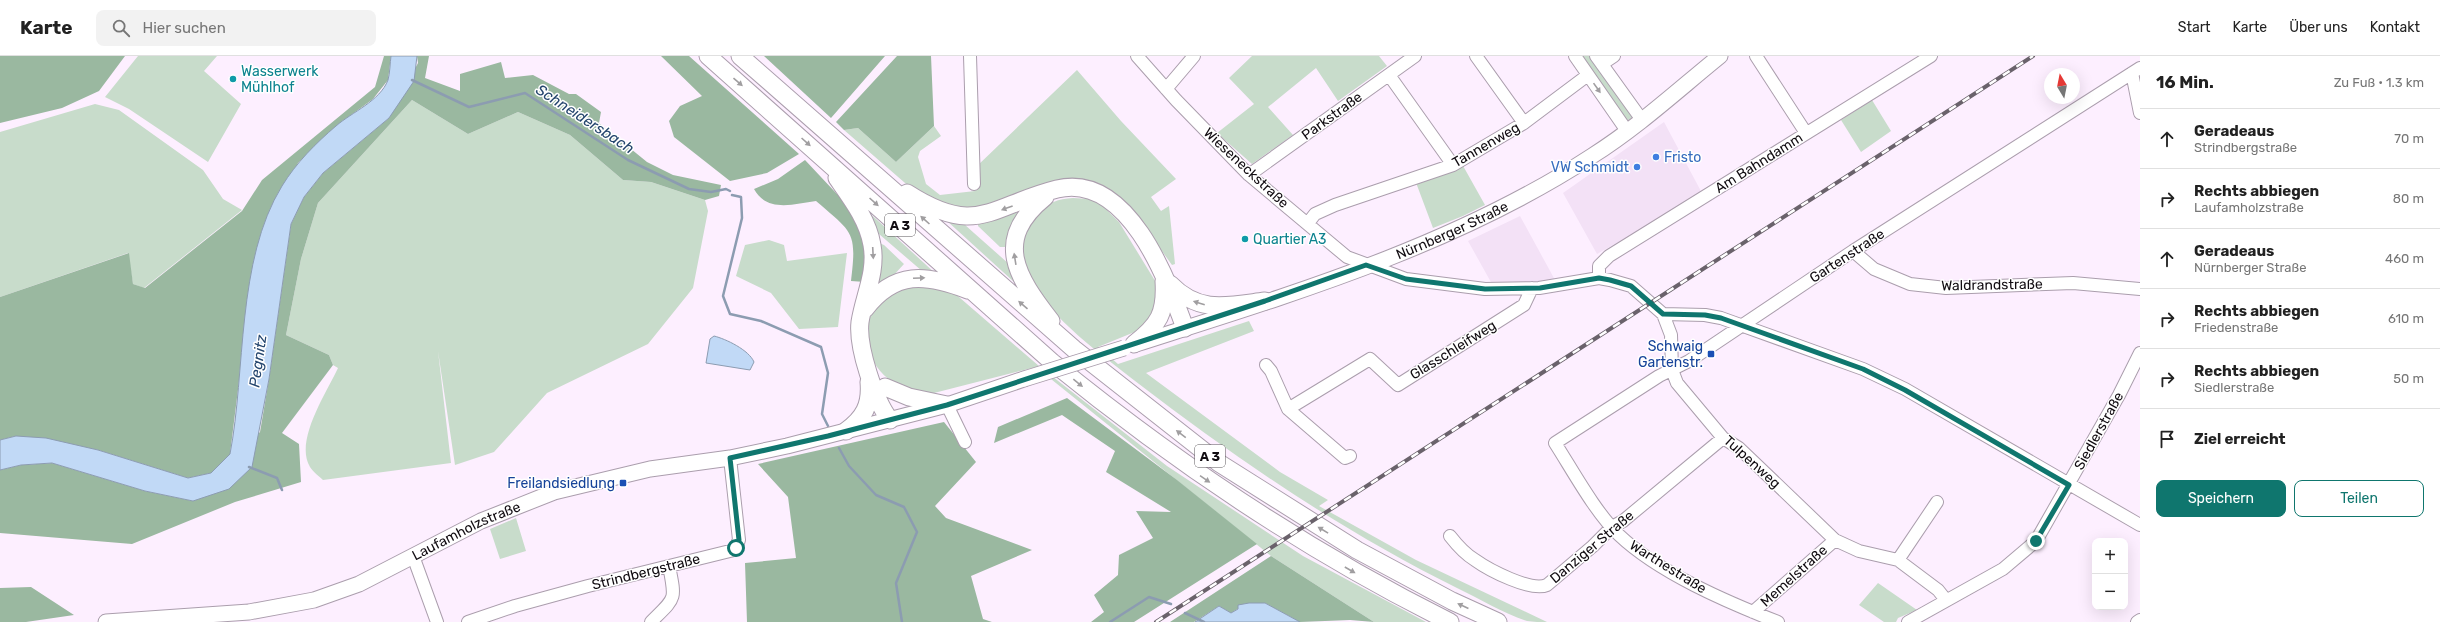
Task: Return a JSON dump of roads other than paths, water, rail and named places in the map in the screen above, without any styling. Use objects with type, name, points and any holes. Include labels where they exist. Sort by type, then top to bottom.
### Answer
[{"type":"highway","name":"A 3","points":[[708,56],[975,293],[1100,401],[1204,478],[1310,547],[1378,585],[1450,622]]},
{"type":"highway","name":"A 3","points":[[740,56],[1074,349],[1219,463],[1357,550],[1452,601],[1498,622]]},
{"type":"highway","points":[[824,158],[859,212],[870,234],[873,268],[861,320],[860,338],[879,401],[890,420]]},
{"type":"highway","points":[[863,164],[928,206],[957,216],[974,216],[995,212],[1056,189],[1086,189],[1112,201],[1133,224],[1166,277],[1185,328]]},
{"type":"highway","points":[[1056,189],[1030,209],[1019,226],[1013,247],[1014,262],[1018,272],[1038,303],[1074,349]]},
{"type":"highway","points":[[1166,277],[1186,298],[1200,304],[1221,306],[1265,301]]},
{"type":"highway","points":[[1129,346],[1159,320],[1165,300],[1166,277]]},
{"type":"highway","points":[[864,311],[885,287],[911,279],[939,280],[975,293]]},
{"type":"highway","points":[[866,362],[885,387],[892,408],[890,420]]},
{"type":"highway","points":[[846,431],[855,424],[866,410],[870,392],[866,362]]},
{"type":"highway","points":[[885,387],[915,398],[947,405]]},
{"type":"main road","name":"Nürnberger Straße","points":[[828,436],[947,405],[1185,328],[1366,265],[1468,225],[1537,188],[1592,156],[1628,131],[1720,56]]},
{"type":"main road","name":"Laufamholzstraße","points":[[106,622],[249,612],[293,605],[359,584],[502,511],[558,490],[650,469],[730,458],[828,436]]},
{"type":"street","points":[[970,56],[974,184]]},
{"type":"street","name":"Wieseneckstraße","points":[[1138,56],[1166,89],[1249,175],[1347,257],[1406,279],[1485,289],[1532,288],[1599,278],[1620,282],[1631,286],[1663,314]]},
{"type":"street","points":[[1166,89],[1194,56]]},
{"type":"street","name":"Parkstraße","points":[[1249,175],[1415,56]]},
{"type":"street","points":[[1476,56],[1524,122]]},
{"type":"street","points":[[1575,56],[1628,131]]},
{"type":"street","points":[[1614,56],[1599,60],[1642,120]]},
{"type":"street","points":[[1756,56],[1806,133]]},
{"type":"street","name":"Am Bahndamm","points":[[1599,278],[1599,266],[1609,256],[1931,56]]},
{"type":"street","points":[[2136,71],[2140,113]]},
{"type":"street","name":"Gartenstraße","points":[[1555,443],[1659,376],[1672,370],[1742,326],[1853,251],[2136,71]]},
{"type":"street","points":[[1389,75],[1453,165]]},
{"type":"street","name":"Tannenweg","points":[[1308,224],[1315,214],[1335,205],[1453,165],[1524,122],[1588,75]]},
{"type":"street","name":"Waldrandstraße","points":[[1853,251],[1874,269],[1910,284],[1946,288],[2073,283],[2140,289]]},
{"type":"street","name":"Glasschleifweg","points":[[1288,409],[1370,359],[1398,385],[1524,305],[1532,288]]},
{"type":"street","points":[[1663,314],[1705,315],[1742,326],[1863,369],[1905,390],[2140,525]]},
{"type":"street","name":"Tulpenweg","points":[[1663,314],[1671,335],[1672,370],[1677,384],[1723,438],[1739,448],[1835,540],[1859,551],[1898,560],[1938,590],[1946,600]]},
{"type":"street","name":"Siedlerstraße","points":[[1908,622],[2003,569],[2036,541],[2069,485],[2140,353]]},
{"type":"street","points":[[1266,365],[1271,371],[1288,409],[1345,458],[1350,456]]},
{"type":"street","points":[[947,405],[965,442]]},
{"type":"street","name":"Danziger Straße","points":[[1450,536],[1474,560],[1527,586],[1539,588],[1546,585],[1593,546],[1612,527],[1623,521],[1723,438]]},
{"type":"street","name":"Warthestraße","points":[[1555,443],[1612,527],[1638,550],[1663,567],[1709,592],[1778,622]]},
{"type":"street","name":"Strindbergstraße","points":[[468,622],[515,606],[734,550],[738,546],[739,540],[730,458]]},
{"type":"street","points":[[1898,560],[1937,502]]},
{"type":"street","name":"Memelstraße","points":[[1754,612],[1835,540]]},
{"type":"street","points":[[413,556],[437,622]]},
{"type":"street","points":[[652,622],[673,599],[674,592],[669,566]]},
{"type":"water","name":"Pegnitz","points":[[391,56],[417,56],[414,81],[389,118],[323,173],[304,197],[291,224],[269,379],[252,467],[229,489],[193,501],[145,491],[52,463],[21,465],[0,470],[0,440],[16,436],[46,438],[98,450],[188,478],[211,473],[230,454],[235,422],[245,317],[250,282],[257,248],[267,216],[282,186],[307,154],[321,139],[342,121],[365,106],[379,94],[389,77]]},
{"type":"water","points":[[714,336],[731,342],[747,353],[754,362],[750,370],[706,363],[710,339]]},
{"type":"water","points":[[1265,603],[1300,622],[1195,622],[1219,606],[1231,613],[1238,609],[1238,605]]},
{"type":"waterway","name":"Schneidersbach","points":[[412,80],[469,107],[525,93],[628,160],[689,189],[711,192],[726,189],[730,191]]},
{"type":"waterway","name":"Schneidersbach","points":[[732,195],[741,197],[742,218],[723,296],[730,314],[761,321],[821,347],[828,373],[822,414],[828,426]]},
{"type":"waterway","name":"Schneidersbach","points":[[839,448],[849,466],[876,495],[904,507],[917,532],[896,583],[902,622]]},
{"type":"waterway","points":[[249,467],[277,478],[282,490]]},
{"type":"waterway","name":"Schneidersbach","points":[[1110,622],[1149,597],[1171,604]]},
{"type":"waterway","name":"Schneidersbach","points":[[1185,613],[1204,622]]},
{"type":"railway","points":[[1156,622],[2033,56]]},
{"type":"place","name":"Wasserwerk Mühlhof","points":[[233,79]]},
{"type":"place","name":"Fristo","points":[[1656,157]]},
{"type":"place","name":"VW Schmidt","points":[[1637,167]]},
{"type":"place","name":"Quartier A3","points":[[1245,239]]},
{"type":"place","name":"Schwaig Gartenstr.","points":[[1711,354]]},
{"type":"place","name":"Freilandsiedlung","points":[[623,483]]}]
